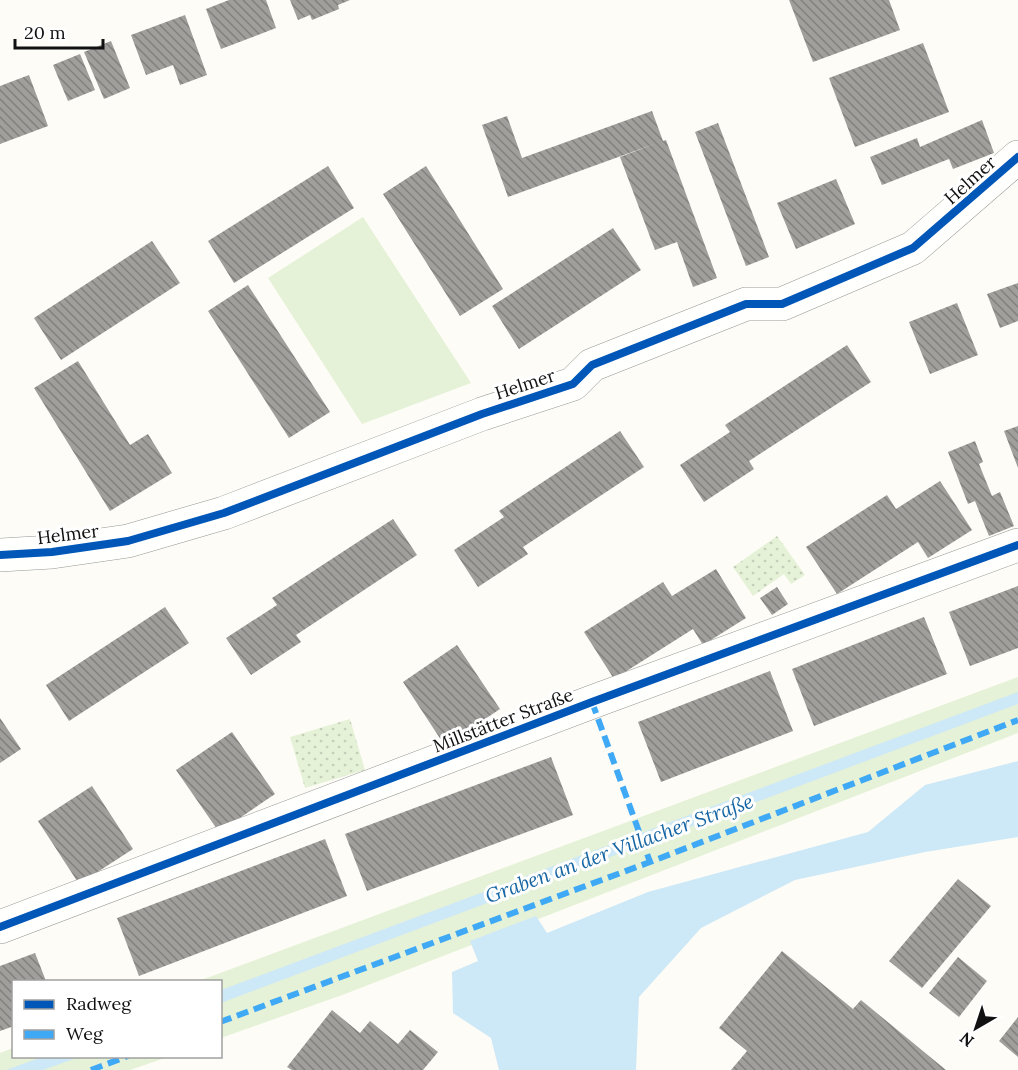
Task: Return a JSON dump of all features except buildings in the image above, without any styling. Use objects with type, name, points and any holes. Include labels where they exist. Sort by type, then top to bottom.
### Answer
[{"type":"street","name":"Helmer","points":[[0,555],[52,552],[129,541],[224,513],[482,414],[573,384],[592,365],[746,304],[782,304],[913,249],[1018,157]]},
{"type":"street","name":"Millstätter Straße","points":[[0,927],[592,702],[1018,545]]},
{"type":"green space","points":[[363,217],[471,383],[362,424],[268,278]]},
{"type":"green space","points":[[777,536],[805,575],[791,584],[784,574],[753,596],[733,567]]},
{"type":"green space","points":[[1018,677],[1018,733],[345,994],[222,1038],[222,980],[201,980]]},
{"type":"green space","points":[[350,719],[365,770],[305,788],[290,737]]},
{"type":"green space","points":[[12,1048],[12,1058],[165,1058],[130,1070],[0,1070],[0,1053]]},
{"type":"water","name":"Graben an der Villacher Straße","points":[[1018,692],[1018,704],[222,1003],[222,990]]},
{"type":"water","points":[[1018,761],[1018,837],[925,852],[795,880],[701,928],[639,997],[636,1070],[499,1070],[491,1038],[453,1013],[452,972],[478,961],[470,941],[536,916],[547,933],[648,892],[868,832],[925,785]]},
{"type":"water","points":[[39,1058],[76,1058],[43,1070],[6,1070]]},
{"type":"marked path","points":[[592,702],[650,862]]},
{"type":"marked path","points":[[222,1021],[650,862],[1018,720]]},
{"type":"marked path","points":[[91,1070],[123,1058]]},
{"type":"cycle path","points":[[0,555],[52,552],[128,541],[224,513],[482,414],[573,384],[592,365],[746,304],[782,304],[913,248],[1018,157]]},
{"type":"cycle path","points":[[0,927],[592,702],[1018,545]]}]
